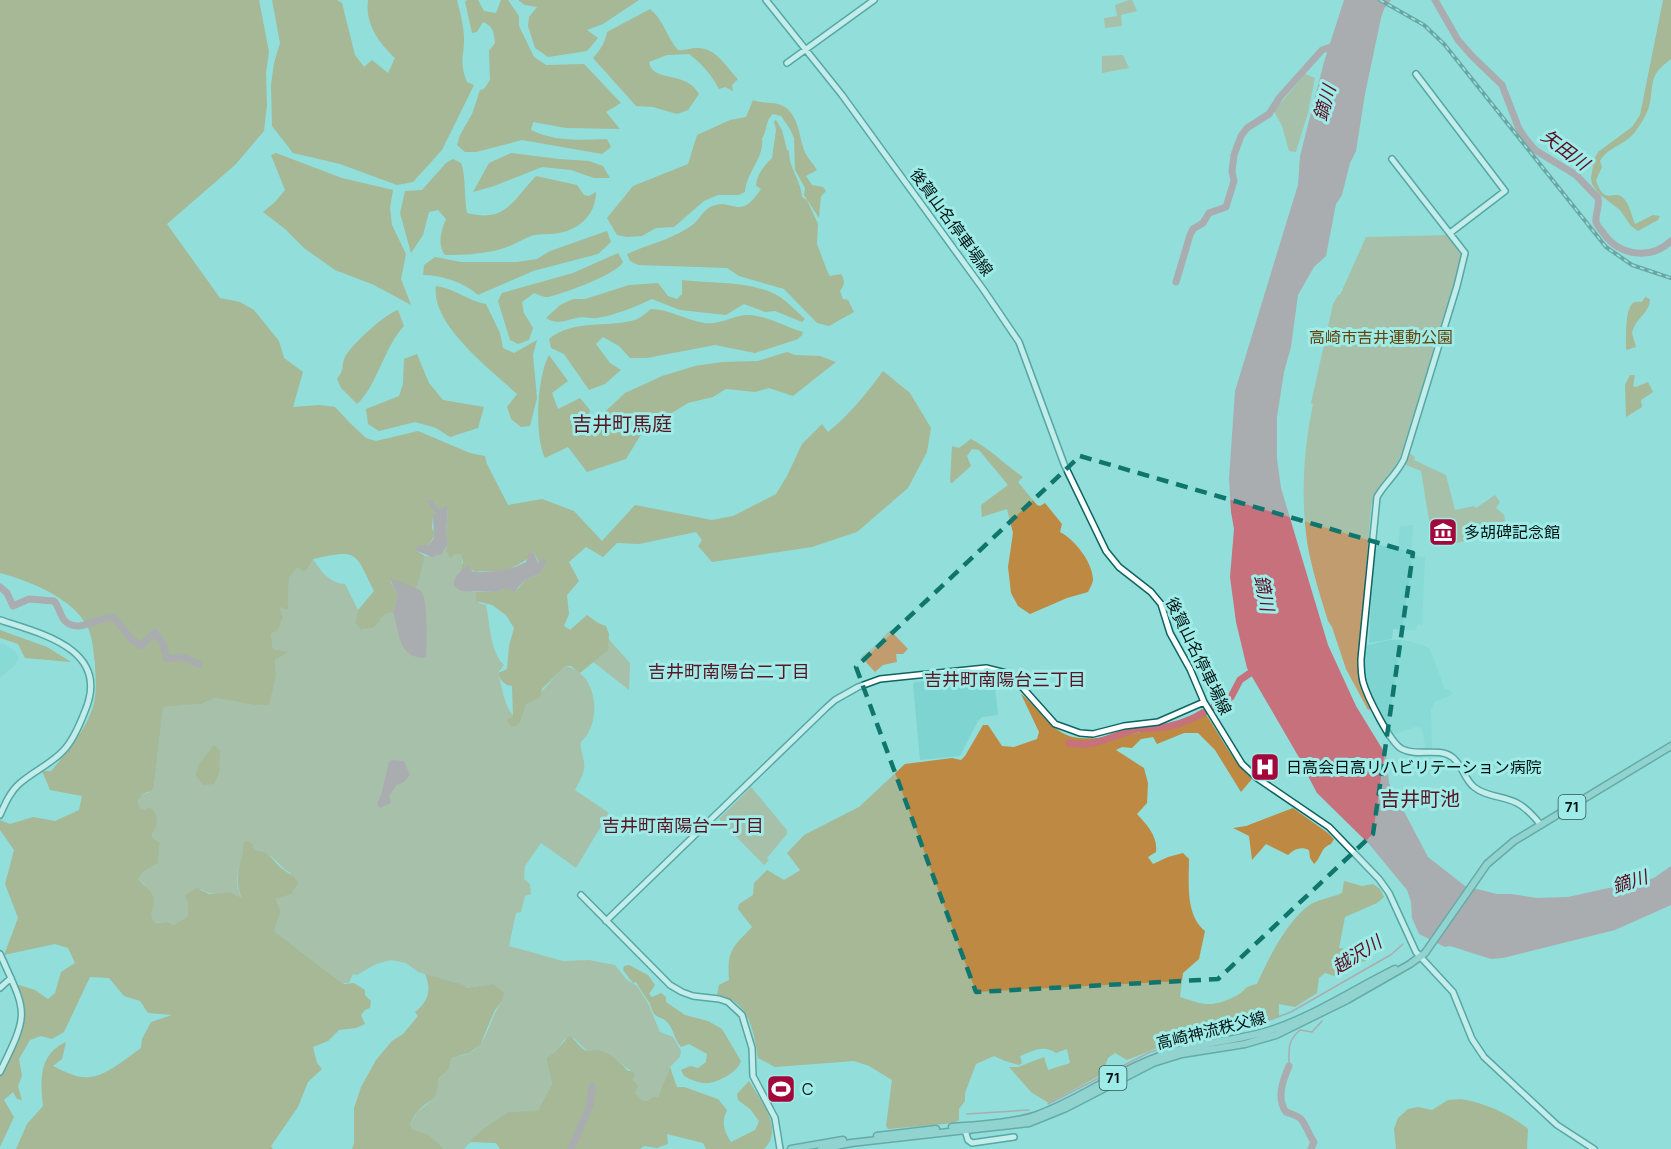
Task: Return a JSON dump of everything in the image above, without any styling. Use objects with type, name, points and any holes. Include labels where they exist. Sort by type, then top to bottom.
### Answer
[{"type":"main road","name":"高崎神流秩父線","points":[[791,1149],[885,1134],[1029,1123],[1056,1113],[1152,1064],[1182,1054],[1245,1044],[1276,1035],[1347,1000],[1420,957],[1433,945],[1479,876],[1499,852],[1671,746]]},
{"type":"main road","name":"高崎神流秩父線","points":[[821,1149],[964,1128]]},
{"type":"street","name":"後賀山名停車場線","points":[[766,0],[808,50],[983,289],[1019,342],[1064,464],[1097,534],[1106,551],[1119,567],[1151,592],[1161,604],[1170,633],[1190,669],[1204,702],[1242,764],[1257,778],[1329,827],[1380,879],[1420,957],[1451,988],[1472,1039],[1484,1057],[1544,1114],[1566,1132],[1594,1149]]},
{"type":"street","points":[[787,63],[874,0]]},
{"type":"street","points":[[1416,74],[1506,190],[1450,233]]},
{"type":"street","points":[[1392,159],[1465,253],[1404,459],[1377,497],[1361,659],[1362,676],[1367,692],[1393,740],[1401,749],[1452,756],[1472,785],[1480,791],[1517,803],[1541,825]]},
{"type":"street","points":[[0,620],[38,632],[65,644],[86,665],[92,689],[82,719],[63,751],[18,785],[10,794],[0,815]]},
{"type":"street","points":[[606,921],[826,708],[858,687],[880,679],[986,668],[1013,677],[1055,724],[1080,733],[1094,734],[1124,726],[1158,722],[1204,702]]},
{"type":"street","points":[[581,895],[670,985],[693,996],[728,1002],[742,1015],[752,1048],[753,1076],[775,1118],[780,1149]]},
{"type":"street","points":[[0,954],[21,1000],[23,1019],[20,1032],[0,1072]]},
{"type":"street","points":[[0,988],[11,978]]},
{"type":"street","points":[[964,1128],[968,1140],[976,1144],[1014,1137]]},
{"type":"highlighted area","points":[[1080,456],[1413,553],[1373,834],[1218,979],[976,992],[856,667]]},
{"type":"shaded area","points":[[0,0],[259,0],[269,52],[264,131],[235,165],[167,224],[220,298],[240,302],[254,310],[279,341],[284,358],[303,372],[293,407],[320,405],[335,407],[366,438],[376,441],[418,431],[470,453],[485,456],[508,505],[542,499],[574,511],[602,541],[635,505],[712,520],[733,516],[776,494],[802,444],[822,424],[828,432],[836,425],[883,371],[910,393],[931,428],[927,452],[908,488],[857,532],[812,547],[712,562],[698,546],[702,540],[696,532],[639,544],[617,543],[603,557],[586,547],[569,562],[579,581],[567,595],[569,614],[564,626],[570,630],[587,615],[606,626],[609,634],[608,650],[580,673],[571,666],[565,666],[542,689],[540,697],[526,705],[520,722],[515,727],[507,720],[513,716],[512,686],[503,682],[498,673],[507,669],[509,646],[514,628],[506,615],[492,605],[476,601],[476,592],[518,589],[525,580],[539,574],[544,558],[539,563],[534,553],[518,565],[505,570],[475,572],[467,566],[460,572],[463,562],[461,554],[455,554],[450,558],[445,550],[448,544],[446,532],[448,508],[439,511],[433,501],[435,513],[432,528],[435,535],[428,546],[417,551],[425,556],[418,584],[414,589],[390,580],[397,596],[393,612],[385,614],[374,628],[361,630],[355,623],[358,610],[374,591],[358,561],[347,554],[313,559],[308,569],[303,572],[298,567],[289,577],[288,610],[279,607],[283,617],[277,631],[271,633],[273,649],[288,652],[275,660],[276,675],[269,705],[254,705],[215,698],[201,704],[163,707],[154,786],[151,791],[142,794],[138,801],[139,807],[146,810],[149,807],[153,810],[157,820],[152,834],[153,838],[160,843],[158,863],[143,872],[138,879],[154,899],[151,914],[155,923],[168,922],[174,925],[188,916],[188,902],[185,895],[197,888],[209,894],[230,893],[242,898],[238,888],[238,873],[244,842],[248,841],[253,848],[266,853],[298,883],[291,894],[275,899],[281,911],[274,931],[342,983],[354,983],[365,990],[365,995],[371,1001],[370,1008],[361,1015],[365,1024],[356,1028],[339,1030],[328,1041],[313,1047],[317,1063],[322,1069],[308,1082],[298,1107],[271,1146],[273,1149],[16,1149],[27,1124],[43,1106],[43,1069],[51,1053],[57,1047],[66,1042],[62,1059],[53,1066],[76,1076],[96,1076],[117,1066],[141,1048],[142,1039],[151,1022],[172,1015],[148,1013],[140,1001],[124,996],[109,978],[90,977],[64,1032],[52,1039],[41,1036],[30,1040],[19,1059],[22,1076],[18,1086],[22,1100],[17,1099],[13,1092],[4,1100],[14,1117],[0,1147],[0,1071],[24,1022],[23,1003],[16,984],[35,990],[48,999],[55,993],[61,972],[75,963],[68,948],[55,944],[4,955],[18,918],[5,884],[14,850],[0,830],[0,820],[10,824],[33,817],[55,821],[79,810],[82,796],[50,790],[42,771],[51,771],[78,736],[90,716],[96,684],[91,638],[79,614],[48,591],[0,573]]},
{"type":"shaded area","points":[[272,0],[337,0],[342,3],[355,55],[364,67],[372,60],[388,73],[395,58],[374,32],[369,17],[368,0],[457,0],[464,34],[463,69],[467,82],[474,85],[442,150],[413,182],[397,185],[340,164],[293,153],[272,126],[271,85],[280,43]]},
{"type":"shaded area","points":[[478,0],[484,11],[496,13],[501,0],[508,0],[519,16],[519,26],[534,57],[546,65],[584,64],[621,103],[606,112],[620,129],[566,128],[533,122],[531,130],[550,137],[578,140],[607,139],[611,147],[602,154],[522,140],[476,152],[465,152],[457,145],[472,114],[480,90],[484,89],[490,80],[489,51],[495,43],[492,30],[483,22],[477,32],[472,33],[465,2]]},
{"type":"shaded area","points":[[518,0],[639,0],[603,24],[587,30],[598,38],[587,51],[548,57],[535,48],[528,26],[529,17],[537,7],[525,5]]},
{"type":"shaded area","points":[[1663,0],[1671,0],[1671,59],[1663,65],[1653,80],[1649,107],[1641,123],[1631,137],[1612,149],[1600,161],[1602,167],[1596,180],[1603,193],[1618,195],[1625,200],[1635,224],[1653,215],[1660,216],[1658,220],[1638,231],[1631,226],[1620,210],[1599,194],[1591,178],[1598,152],[1632,127],[1640,115]]},
{"type":"shaded area","points":[[650,9],[659,18],[678,50],[704,49],[715,54],[738,79],[732,85],[733,91],[725,87],[719,89],[706,70],[689,54],[667,55],[649,62],[651,68],[663,75],[686,82],[699,94],[688,110],[677,114],[653,107],[636,106],[593,58],[602,46],[607,32]]},
{"type":"shaded area","points":[[753,100],[781,105],[787,108],[794,118],[804,150],[817,170],[806,176],[812,185],[823,187],[826,191],[821,196],[819,218],[804,195],[805,188],[795,170],[794,138],[781,116],[773,114],[770,116],[762,138],[761,152],[748,178],[745,192],[739,195],[718,195],[704,201],[674,227],[656,228],[642,236],[617,235],[607,218],[633,186],[688,164],[697,135],[730,120],[746,117]]},
{"type":"shaded area","points":[[776,120],[782,130],[802,197],[807,200],[818,224],[817,244],[828,273],[830,276],[841,274],[844,282],[840,291],[843,299],[848,300],[854,312],[829,326],[817,323],[784,289],[739,276],[727,268],[638,265],[630,261],[627,254],[681,232],[691,226],[705,210],[712,206],[720,204],[742,207],[754,199],[761,189],[756,186],[759,174],[772,158],[776,130],[774,121]]},
{"type":"shaded area","points":[[276,153],[342,178],[393,190],[390,208],[392,225],[406,254],[401,279],[411,305],[374,285],[335,270],[304,248],[263,212],[285,190],[271,155]]},
{"type":"shaded area","points":[[511,153],[589,161],[603,166],[610,178],[594,178],[571,170],[542,167],[473,192],[489,163]]},
{"type":"shaded area","points":[[453,159],[461,163],[463,168],[467,213],[491,215],[500,212],[514,201],[536,176],[577,185],[584,195],[589,196],[596,192],[593,207],[586,219],[567,231],[531,236],[494,251],[459,255],[445,255],[440,242],[446,219],[438,210],[429,212],[423,235],[411,253],[400,213],[405,191],[422,190],[446,163]]},
{"type":"shaded area","points":[[607,231],[611,242],[598,254],[533,271],[478,295],[452,280],[423,275],[424,265],[435,257],[461,262],[517,262],[537,259],[550,251]]},
{"type":"shaded area","points":[[618,253],[623,262],[601,278],[548,297],[534,293],[522,302],[524,313],[533,328],[529,340],[518,344],[510,340],[498,301],[502,293],[573,273]]},
{"type":"shaded area","points":[[682,280],[757,288],[780,297],[805,319],[802,322],[775,311],[765,312],[744,304],[726,315],[680,310],[652,299],[597,318],[582,317],[559,322],[546,318],[560,305],[573,299],[585,299],[629,285],[658,283],[668,296],[677,299],[682,294]]},
{"type":"shaded area","points":[[436,286],[486,304],[500,333],[503,348],[514,353],[537,340],[533,355],[537,398],[530,426],[521,427],[511,419],[507,407],[517,394],[478,359],[452,331],[442,316],[437,301]]},
{"type":"shaded area","points":[[1645,297],[1650,299],[1649,304],[1632,333],[1636,347],[1626,350],[1628,313],[1634,302],[1642,302]]},
{"type":"shaded area","points":[[651,309],[704,323],[716,323],[743,315],[756,316],[803,332],[798,339],[755,353],[715,345],[647,358],[630,358],[619,346],[603,337],[596,344],[610,363],[621,370],[605,384],[589,390],[564,354],[551,348],[549,339],[558,333],[579,326],[635,320]]},
{"type":"shaded area","points":[[398,310],[404,326],[391,345],[370,387],[357,404],[341,388],[337,379],[345,357],[369,330]]},
{"type":"shaded area","points":[[787,352],[795,355],[820,356],[836,362],[793,396],[769,388],[755,392],[726,389],[713,397],[688,403],[654,424],[640,436],[626,459],[587,472],[568,447],[545,458],[539,436],[538,406],[542,377],[549,355],[568,381],[552,393],[558,409],[580,398],[590,410],[587,424],[594,422],[625,393],[662,376],[695,366],[722,362],[758,361]]},
{"type":"shaded area","points":[[417,354],[429,383],[443,400],[484,407],[478,428],[450,437],[436,428],[415,422],[379,431],[368,424],[366,409],[399,396],[403,384],[404,359]]},
{"type":"shaded area","points":[[1630,375],[1635,375],[1633,386],[1648,382],[1653,392],[1641,400],[1642,407],[1626,417],[1625,385]]},
{"type":"shaded area","points":[[971,439],[1023,477],[1018,482],[1037,505],[1045,503],[1062,524],[1060,532],[1076,545],[1086,558],[1092,572],[1092,584],[1088,592],[1067,598],[1030,614],[1018,606],[1011,593],[1008,567],[1013,533],[1007,509],[982,517],[981,505],[1008,485],[979,450],[972,449],[967,456],[971,466],[952,483],[950,482],[952,446],[959,448]]},
{"type":"shaded area","points":[[1413,525],[1411,555],[1425,557],[1422,625],[1417,624],[1416,631],[1393,629],[1392,639],[1369,643],[1374,544],[1398,548],[1400,526]]},
{"type":"shaded area","points":[[0,630],[47,647],[71,662],[25,658],[18,644],[0,638]]},
{"type":"shaded area","points":[[1389,640],[1404,640],[1430,649],[1445,689],[1449,689],[1452,693],[1434,702],[1431,709],[1432,751],[1426,751],[1422,728],[1415,727],[1392,735],[1366,685],[1363,665],[1364,646]]},
{"type":"shaded area","points":[[3,643],[15,651],[19,658],[15,665],[0,678],[0,644]]},
{"type":"shaded area","points":[[983,677],[994,678],[998,715],[982,717],[978,721],[960,756],[920,760],[913,684]]},
{"type":"shaded area","points":[[1021,694],[1055,728],[1069,736],[1080,738],[1110,737],[1162,727],[1176,723],[1202,709],[1231,754],[1252,779],[1241,792],[1215,750],[1198,733],[1184,733],[1157,744],[1153,737],[1141,739],[1132,748],[1122,747],[1116,750],[1144,768],[1148,783],[1147,803],[1137,814],[1151,831],[1155,841],[1156,852],[1148,857],[1153,864],[1183,853],[1189,859],[1191,907],[1194,916],[1205,931],[1199,959],[1183,973],[1180,997],[1214,1004],[1236,996],[1246,988],[1257,984],[1273,952],[1294,919],[1311,904],[1342,893],[1344,881],[1362,886],[1373,884],[1380,889],[1384,897],[1377,903],[1345,917],[1339,948],[1367,953],[1366,961],[1352,963],[1337,977],[1325,973],[1319,978],[1317,993],[1295,1007],[1279,1004],[1279,1016],[1265,1022],[1162,1046],[1127,1060],[1115,1053],[1108,1058],[1105,1066],[1108,1071],[1049,1103],[1032,1093],[1009,1067],[1018,1067],[1044,1057],[1048,1070],[1070,1063],[1067,1049],[1056,1053],[1047,1049],[1034,1050],[1020,1056],[1022,1063],[1019,1065],[994,1056],[976,1064],[965,1093],[965,1101],[959,1109],[959,1120],[955,1123],[888,1129],[886,1126],[892,1080],[869,1066],[854,1061],[775,1067],[758,1058],[752,1027],[743,1010],[737,1003],[717,995],[719,985],[729,980],[732,950],[752,927],[738,909],[739,904],[753,895],[754,883],[767,870],[784,880],[799,871],[787,853],[804,835],[859,807],[905,764],[952,758],[961,760],[983,725],[988,725],[1002,746],[1014,747],[1037,739],[1039,732]]},
{"type":"shaded area","points":[[214,745],[220,751],[219,773],[214,784],[203,785],[196,776],[199,764]]},
{"type":"shaded area","points":[[1293,808],[1328,833],[1334,839],[1331,844],[1325,848],[1314,864],[1309,850],[1298,849],[1288,855],[1266,844],[1252,860],[1249,836],[1233,828],[1246,826]]},
{"type":"shaded area","points":[[629,965],[648,975],[655,985],[649,994],[652,997],[661,993],[666,997],[666,1002],[685,1015],[708,1021],[722,1029],[741,1061],[736,1069],[723,1078],[709,1083],[684,1076],[681,1070],[690,1066],[698,1068],[706,1062],[707,1054],[689,1044],[681,1047],[669,1025],[655,1015],[636,982],[633,983],[623,970],[624,966]]},
{"type":"shaded area","points":[[425,974],[464,985],[466,988],[493,984],[504,993],[480,1045],[469,1053],[451,1058],[448,1069],[438,1080],[435,1096],[416,1113],[410,1125],[412,1129],[429,1135],[444,1149],[352,1149],[354,1108],[361,1087],[376,1060],[418,1016],[415,1012],[428,995]]},
{"type":"shaded area","points":[[569,1036],[585,1050],[606,1052],[628,1071],[635,1073],[633,1080],[639,1086],[635,1093],[641,1100],[647,1101],[652,1097],[658,1097],[670,1067],[677,1087],[684,1087],[718,1099],[727,1110],[724,1127],[731,1142],[755,1130],[759,1121],[750,1109],[738,1100],[737,1094],[749,1081],[768,1115],[772,1133],[770,1141],[764,1149],[706,1149],[703,1143],[667,1134],[668,1144],[657,1148],[644,1146],[640,1149],[500,1149],[496,1143],[469,1142],[484,1128],[508,1112],[538,1110],[552,1084],[546,1058],[555,1052]]},
{"type":"shaded area","points":[[1461,1099],[1497,1110],[1528,1129],[1527,1149],[1396,1149],[1394,1129],[1398,1118],[1408,1109],[1418,1107],[1432,1110],[1448,1100]]},
{"type":"green space","points":[[1132,0],[1137,11],[1121,15],[1122,26],[1105,28],[1104,18],[1117,16],[1115,5]]},
{"type":"green space","points":[[1123,55],[1129,68],[1102,73],[1102,56]]},
{"type":"green space","points":[[1305,74],[1315,78],[1308,113],[1296,152],[1289,151],[1282,126],[1274,111]]},
{"type":"green space","name":"高崎市吉井運動公園","points":[[1448,235],[1461,252],[1459,267],[1402,452],[1376,493],[1371,508],[1358,668],[1361,685],[1372,709],[1368,710],[1346,669],[1328,621],[1309,553],[1304,516],[1304,479],[1313,404],[1311,403],[1333,304],[1340,295],[1366,237]]},
{"type":"green space","points":[[1409,453],[1415,457],[1414,460],[1446,475],[1455,510],[1474,506],[1476,508],[1495,495],[1500,502],[1496,508],[1504,515],[1506,526],[1501,531],[1450,545],[1433,545],[1421,471],[1404,464]]},
{"type":"green space","points":[[445,550],[450,557],[455,553],[461,554],[462,565],[457,575],[470,591],[476,592],[476,599],[479,603],[486,605],[493,645],[504,665],[498,673],[503,693],[507,706],[520,722],[526,705],[535,699],[565,666],[576,670],[585,678],[594,699],[592,723],[581,742],[584,769],[575,790],[609,813],[576,868],[541,843],[525,866],[524,879],[530,884],[531,894],[525,896],[521,912],[516,913],[509,946],[563,961],[589,960],[615,965],[627,980],[637,986],[647,1001],[660,1032],[673,1037],[681,1051],[680,1057],[670,1067],[658,1097],[652,1097],[647,1101],[640,1100],[635,1093],[639,1086],[633,1080],[635,1073],[608,1054],[587,1051],[574,1038],[565,1039],[555,1052],[546,1058],[552,1084],[538,1110],[508,1112],[484,1128],[464,1149],[444,1149],[429,1135],[411,1129],[410,1125],[417,1112],[435,1095],[438,1080],[450,1066],[451,1058],[467,1054],[475,1049],[485,1037],[502,1001],[493,984],[466,988],[463,985],[418,972],[406,963],[391,960],[376,964],[357,975],[353,974],[349,983],[342,983],[274,931],[281,911],[274,899],[291,873],[268,855],[252,848],[243,846],[237,878],[241,899],[201,889],[188,902],[188,916],[174,925],[168,922],[155,923],[151,915],[154,901],[144,884],[138,879],[143,872],[158,863],[160,843],[153,838],[152,834],[156,820],[153,814],[139,807],[138,801],[142,794],[148,793],[154,786],[163,707],[201,704],[215,698],[254,705],[276,675],[275,660],[287,652],[273,649],[271,633],[278,607],[288,609],[289,576],[299,566],[303,572],[308,569],[313,559],[330,579],[345,584],[358,610],[355,624],[362,630],[374,628],[385,614],[392,583],[418,584],[425,556],[437,556]]},
{"type":"green space","points":[[890,630],[908,649],[903,654],[896,654],[897,662],[883,665],[875,672],[861,657],[875,646],[878,649],[885,643],[881,639]]},
{"type":"green space","points":[[606,636],[630,663],[629,690],[578,650]]},
{"type":"green space","points":[[751,787],[787,830],[787,834],[764,865],[719,819]]},
{"type":"water","name":"鏑川","points":[[1344,0],[1391,0],[1381,18],[1356,151],[1350,163],[1342,195],[1336,204],[1326,256],[1314,267],[1298,295],[1291,347],[1284,372],[1277,417],[1277,459],[1281,488],[1328,645],[1356,706],[1386,755],[1389,783],[1428,857],[1465,886],[1497,894],[1537,898],[1568,897],[1654,878],[1671,866],[1671,905],[1615,930],[1503,958],[1491,959],[1450,946],[1445,947],[1419,934],[1412,918],[1411,902],[1407,890],[1369,844],[1317,793],[1307,774],[1311,772],[1307,765],[1304,766],[1247,668],[1236,622],[1230,577],[1234,529],[1229,479],[1235,391],[1298,185],[1300,156],[1324,62]]},
{"type":"water","points":[[429,499],[439,510],[446,506],[448,508],[446,532],[448,544],[442,554],[432,557],[415,548],[420,545],[428,546],[434,538],[433,516],[435,513],[427,501]]},
{"type":"water","points":[[529,553],[534,553],[538,563],[544,557],[546,562],[539,574],[525,580],[514,592],[506,589],[498,592],[461,591],[454,586],[456,577],[467,566],[475,572],[498,571],[526,562]]},
{"type":"water","points":[[390,579],[419,589],[423,595],[427,632],[424,658],[415,657],[409,653],[401,642],[393,612],[397,595]]},
{"type":"water","points":[[391,760],[404,761],[410,775],[404,782],[397,785],[389,796],[391,803],[380,808],[377,804]]},
{"type":"waterway","name":"矢田川","points":[[1435,0],[1458,40],[1502,85],[1519,129],[1525,138],[1535,150],[1576,175],[1598,198],[1596,222],[1611,241],[1618,247],[1636,253],[1654,251],[1671,241]]},
{"type":"waterway","points":[[1176,282],[1193,229],[1203,223],[1209,213],[1226,207],[1234,181],[1232,171],[1234,155],[1241,136],[1247,128],[1269,114],[1280,97],[1322,50],[1337,45]]},
{"type":"waterway","points":[[0,587],[7,593],[13,606],[29,599],[54,601],[63,619],[71,625],[77,626],[114,618],[132,640],[141,646],[155,632],[163,644],[167,659],[182,657],[199,664]]},
{"type":"waterway","points":[[1212,708],[1231,697],[1240,680],[1256,669]]},
{"type":"waterway","points":[[1069,743],[1087,744],[1137,729],[1169,726],[1205,712]]},
{"type":"waterway","points":[[1048,1104],[1150,1052],[1262,1023],[1291,1012],[1392,954],[1403,944]]},
{"type":"waterway","name":"越沢川","points":[[1289,1066],[1290,1046],[1293,1038],[1300,1030],[1312,1032],[1322,1021]]},
{"type":"waterway","name":"越沢川","points":[[1289,1066],[1283,1083],[1281,1101],[1286,1112],[1298,1116],[1303,1121],[1314,1142],[1311,1149]]},
{"type":"waterway","points":[[571,1149],[590,1105],[592,1086]]},
{"type":"waterway","points":[[967,1114],[1029,1110]]},
{"type":"railway","points":[[1380,0],[1424,25],[1444,44],[1606,247],[1632,265],[1671,278]]},
{"type":"place","name":"多胡碑記念館","points":[[1443,532]]},
{"type":"place","name":"日高会日高リハビリテーション病院","points":[[1265,767]]},
{"type":"place","name":"C","points":[[781,1089]]},
{"type":"district","name":"吉井町馬庭","points":[[622,424]]},
{"type":"district","name":"吉井町南陽台二丁目","points":[[729,672]]},
{"type":"district","name":"吉井町南陽台三丁目","points":[[1005,680]]},
{"type":"district","name":"吉井町池","points":[[1420,799]]},
{"type":"district","name":"吉井町南陽台一丁目","points":[[683,826]]}]
